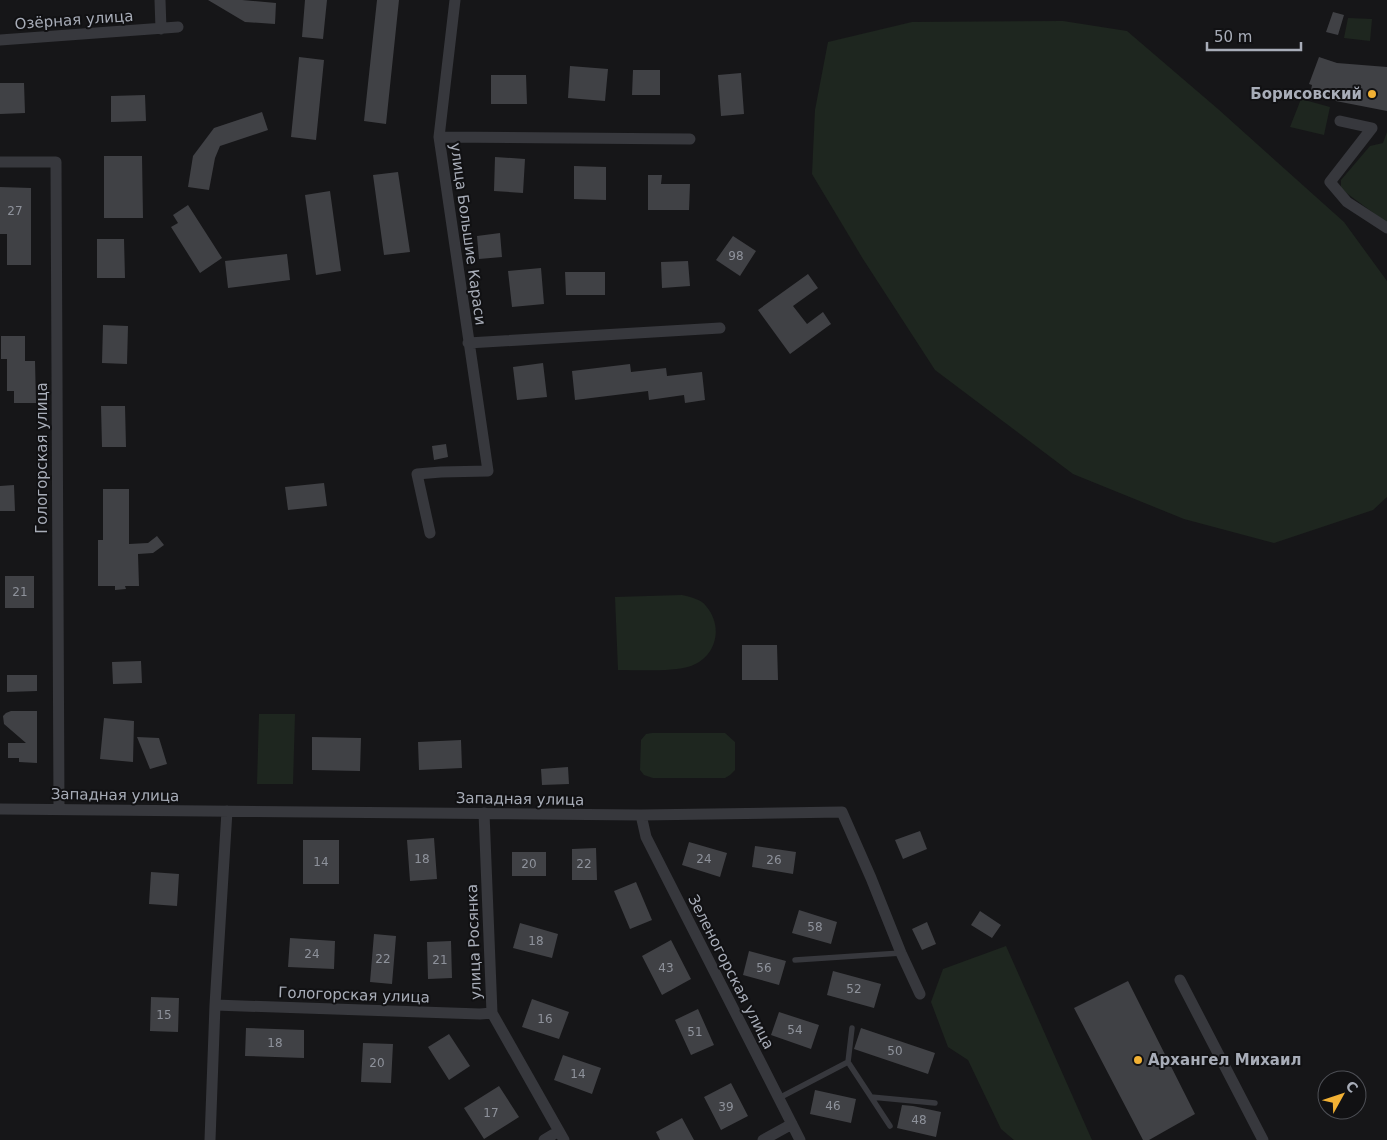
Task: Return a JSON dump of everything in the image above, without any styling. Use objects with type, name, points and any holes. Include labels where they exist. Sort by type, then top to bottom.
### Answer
[{"type":"street","points":[[156,29],[160,0]]},
{"type":"street","name":"улица Большие Караси","points":[[430,533],[417,474],[488,471],[439,137],[455,0]]},
{"type":"street","name":"Озёрная улица","points":[[0,40],[178,27]]},
{"type":"street","points":[[1340,121],[1372,128],[1330,182],[1347,202],[1387,228]]},
{"type":"street","points":[[439,137],[690,139]]},
{"type":"street","name":"Гологорская улица","points":[[0,162],[56,162],[59,809]]},
{"type":"street","points":[[468,343],[720,328]]},
{"type":"street","name":"Западная улица","points":[[0,809],[641,815],[842,812],[872,878],[901,953],[920,994]]},
{"type":"street","points":[[210,1140],[215,1005],[227,811]]},
{"type":"street","name":"улица Росянка","points":[[484,813],[492,1013],[562,1136]]},
{"type":"street","name":"Зеленогорская улица","points":[[641,815],[646,837],[800,1140]]},
{"type":"street","points":[[1180,980],[1263,1140]]},
{"type":"street","name":"Гологорская улица","points":[[215,1005],[492,1013]]},
{"type":"street","points":[[763,1140],[792,1124]]},
{"type":"street","points":[[544,1140],[562,1136]]},
{"type":"lane","points":[[795,960],[901,953]]},
{"type":"lane","points":[[852,1028],[848,1062],[890,1126]]},
{"type":"lane","points":[[779,1098],[848,1062]]},
{"type":"lane","points":[[871,1097],[935,1103]]},
{"type":"shaded area","points":[[1348,18],[1372,19],[1370,41],[1344,38]]},
{"type":"shaded area","points":[[1063,21],[1127,31],[1218,109],[1344,222],[1387,281],[1387,497],[1373,510],[1274,543],[1184,519],[1073,474],[935,370],[863,259],[812,174],[815,110],[828,42],[912,22]]},
{"type":"shaded area","points":[[1301,99],[1330,107],[1324,135],[1290,127]]},
{"type":"shaded area","points":[[1387,132],[1387,223],[1341,189],[1341,180],[1370,146],[1383,143]]},
{"type":"shaded area","points":[[682,595],[701,602],[712,614],[716,632],[715,641],[706,656],[700,662],[684,668],[618,670],[615,597]]},
{"type":"shaded area","points":[[259,714],[295,714],[293,784],[257,784]]},
{"type":"shaded area","points":[[725,733],[735,742],[735,770],[725,778],[653,778],[644,775],[640,770],[641,740],[646,734]]},
{"type":"shaded area","points":[[1006,946],[1092,1140],[1014,1140],[1001,1129],[968,1060],[948,1047],[931,1002],[943,969]]},
{"type":"building","points":[[208,0],[276,3],[275,24],[245,22]]},
{"type":"building","points":[[305,0],[327,0],[323,39],[302,37]]},
{"type":"building","points":[[377,0],[399,0],[386,124],[364,121]]},
{"type":"building","points":[[1333,12],[1344,15],[1338,35],[1326,32]]},
{"type":"building","points":[[299,57],[324,60],[316,140],[291,137]]},
{"type":"building","points":[[1319,57],[1337,63],[1387,67],[1387,111],[1310,96],[1312,85],[1309,84]]},
{"type":"building","points":[[570,66],[608,69],[605,101],[568,98]]},
{"type":"building","points":[[633,70],[660,70],[660,95],[632,95]]},
{"type":"building","points":[[741,73],[744,114],[721,116],[718,75]]},
{"type":"building","points":[[491,75],[526,75],[527,104],[491,104]]},
{"type":"building","points":[[0,83],[24,83],[25,113],[0,114]]},
{"type":"building","points":[[145,95],[146,121],[111,122],[111,96]]},
{"type":"building","points":[[262,112],[268,130],[220,146],[215,158],[209,190],[188,187],[193,156],[214,128]]},
{"type":"building","points":[[104,156],[142,156],[143,218],[104,218]]},
{"type":"building","points":[[495,157],[525,159],[523,193],[494,191]]},
{"type":"building","points":[[574,166],[606,167],[606,200],[574,199]]},
{"type":"building","points":[[398,172],[410,252],[384,255],[373,175]]},
{"type":"building","points":[[648,175],[662,175],[661,184],[690,184],[689,210],[648,210]]},
{"type":"building","points":[[0,187],[31,188],[31,265],[7,265],[7,234],[0,234]]},
{"type":"building","points":[[330,191],[341,271],[316,275],[305,195]]},
{"type":"building","points":[[188,205],[222,258],[200,273],[171,227],[178,223],[173,215]]},
{"type":"building","points":[[500,233],[502,257],[479,259],[477,236]]},
{"type":"building","points":[[733,236],[756,251],[740,276],[716,260]]},
{"type":"building","points":[[97,239],[124,239],[125,278],[97,278]]},
{"type":"building","points":[[287,254],[290,280],[228,288],[225,261]]},
{"type":"building","points":[[688,261],[690,286],[662,288],[661,262]]},
{"type":"building","points":[[541,268],[544,304],[512,307],[508,271]]},
{"type":"building","points":[[565,272],[605,272],[605,295],[566,295]]},
{"type":"building","points":[[808,274],[818,288],[793,306],[807,324],[823,312],[831,324],[790,354],[758,310]]},
{"type":"building","points":[[103,325],[128,326],[127,364],[102,363]]},
{"type":"building","points":[[1,336],[25,336],[25,361],[35,361],[36,403],[14,403],[14,391],[7,391],[7,359],[1,359]]},
{"type":"building","points":[[543,363],[547,397],[517,400],[513,367]]},
{"type":"building","points":[[630,364],[631,372],[666,368],[667,376],[702,372],[705,400],[685,403],[684,395],[649,400],[648,391],[575,400],[572,371]]},
{"type":"building","points":[[101,406],[125,406],[126,447],[102,447]]},
{"type":"building","points":[[446,444],[448,457],[434,460],[432,446]]},
{"type":"building","points":[[324,483],[327,506],[288,510],[285,487]]},
{"type":"building","points":[[14,485],[15,511],[0,511],[0,486]]},
{"type":"building","points":[[103,489],[129,489],[129,544],[148,543],[157,536],[164,545],[153,553],[138,554],[139,586],[125,586],[126,589],[115,590],[115,586],[98,586],[98,540],[103,540]]},
{"type":"building","points":[[5,576],[34,576],[34,608],[5,608]]},
{"type":"building","points":[[742,645],[777,645],[778,680],[742,680]]},
{"type":"building","points":[[141,661],[142,683],[113,684],[112,662]]},
{"type":"building","points":[[7,675],[37,675],[37,691],[7,692]]},
{"type":"building","points":[[11,711],[37,711],[37,763],[19,762],[19,758],[8,758],[8,743],[26,743],[4,724],[3,716]]},
{"type":"building","points":[[104,718],[134,721],[133,762],[100,759]]},
{"type":"building","points":[[137,737],[159,738],[167,764],[150,769]]},
{"type":"building","points":[[312,737],[361,738],[360,771],[312,770]]},
{"type":"building","points":[[461,740],[462,768],[419,770],[418,742]]},
{"type":"building","points":[[568,767],[569,784],[542,785],[541,769]]},
{"type":"building","points":[[920,831],[927,849],[903,859],[895,840]]},
{"type":"building","points":[[434,838],[437,879],[410,881],[407,840]]},
{"type":"building","points":[[303,840],[339,840],[339,884],[303,884]]},
{"type":"building","points":[[689,842],[727,853],[720,877],[682,865]]},
{"type":"building","points":[[755,846],[796,852],[793,874],[752,867]]},
{"type":"building","points":[[596,848],[597,880],[572,880],[572,849]]},
{"type":"building","points":[[512,852],[546,852],[546,876],[512,876]]},
{"type":"building","points":[[151,872],[179,874],[177,906],[149,904]]},
{"type":"building","points":[[636,882],[652,920],[630,929],[614,891]]},
{"type":"building","points":[[799,910],[837,922],[831,944],[792,933]]},
{"type":"building","points":[[980,911],[1001,925],[992,938],[971,925]]},
{"type":"building","points":[[927,922],[936,944],[922,950],[912,929]]},
{"type":"building","points":[[520,923],[558,934],[552,958],[513,948]]},
{"type":"building","points":[[374,934],[396,936],[392,984],[370,982]]},
{"type":"building","points":[[290,938],[335,941],[334,969],[288,967]]},
{"type":"building","points":[[671,940],[691,979],[662,995],[642,956]]},
{"type":"building","points":[[451,941],[452,978],[428,979],[427,942]]},
{"type":"building","points":[[749,951],[786,961],[779,985],[743,975]]},
{"type":"building","points":[[833,971],[881,984],[874,1008],[827,995]]},
{"type":"building","points":[[1128,981],[1195,1114],[1149,1140],[1143,1140],[1074,1008]]},
{"type":"building","points":[[151,997],[179,998],[178,1032],[150,1031]]},
{"type":"building","points":[[532,999],[569,1012],[559,1039],[522,1027]]},
{"type":"building","points":[[698,1009],[714,1045],[691,1055],[675,1020]]},
{"type":"building","points":[[779,1012],[819,1025],[811,1049],[771,1035]]},
{"type":"building","points":[[246,1028],[304,1030],[304,1058],[245,1056]]},
{"type":"building","points":[[861,1028],[935,1053],[928,1074],[854,1049]]},
{"type":"building","points":[[449,1034],[470,1066],[449,1080],[428,1047]]},
{"type":"building","points":[[363,1043],[393,1044],[391,1083],[361,1082]]},
{"type":"building","points":[[563,1055],[601,1068],[592,1094],[554,1080]]},
{"type":"building","points":[[731,1083],[748,1116],[721,1130],[704,1097]]},
{"type":"building","points":[[499,1086],[519,1117],[484,1139],[464,1108]]},
{"type":"building","points":[[815,1090],[856,1099],[851,1123],[810,1114]]},
{"type":"building","points":[[902,1105],[941,1112],[936,1137],[897,1128]]},
{"type":"building","points":[[682,1118],[694,1140],[660,1140],[656,1132]]},
{"type":"place","name":"Борисовский","points":[[1372,94]]},
{"type":"place","name":"Архангел Михаил","points":[[1138,1060]]}]
